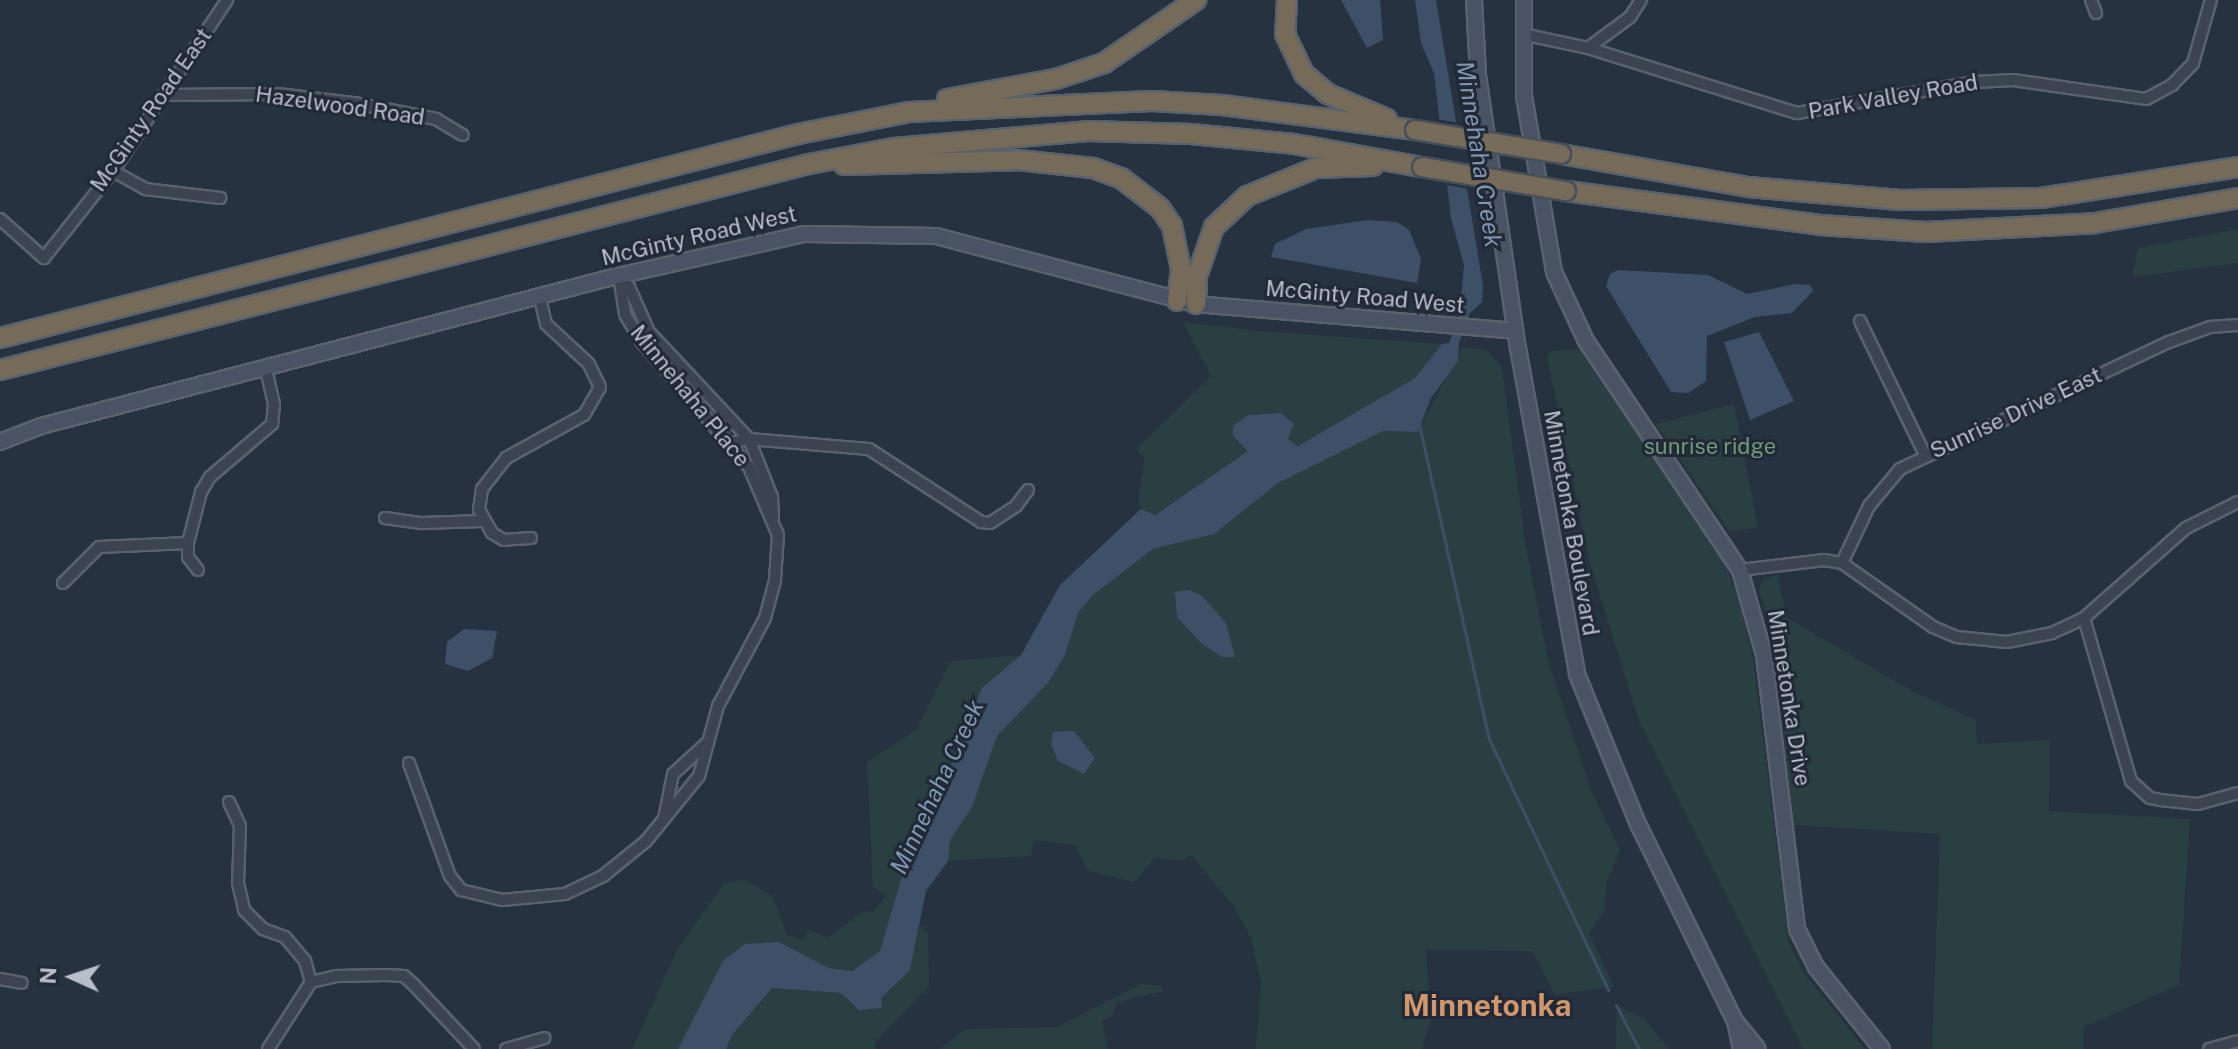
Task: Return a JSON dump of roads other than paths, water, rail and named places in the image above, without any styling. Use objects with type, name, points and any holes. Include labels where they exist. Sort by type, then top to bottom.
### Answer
[{"type":"highway","points":[[1075,73],[1117,50],[1177,0]]},
{"type":"highway","points":[[909,112],[941,100],[1075,73],[1123,53],[1196,0]]},
{"type":"highway","points":[[1287,0],[1285,34],[1304,74],[1346,103],[1415,130]]},
{"type":"highway","points":[[0,338],[798,134],[909,112],[1152,101],[1222,105],[1415,130],[1748,187],[1914,200],[2041,198],[2238,167]]},
{"type":"highway","points":[[0,370],[809,164],[894,148],[1087,131],[1294,144],[1566,191],[1791,222],[1926,232],[2095,223],[2238,198]]},
{"type":"highway","points":[[809,164],[1018,160],[1093,168],[1121,178],[1160,208],[1172,226],[1187,302]]},
{"type":"highway","points":[[1187,302],[1214,227],[1247,196],[1316,168],[1422,167]]},
{"type":"main road","name":"Minnetonka Boulevard","points":[[1474,0],[1478,75],[1515,331],[1577,674],[1611,767],[1735,1021],[1758,1049]]},
{"type":"main road","name":"Minnetonka Drive","points":[[1524,0],[1522,34],[1533,172],[1566,303],[1740,570],[1764,655],[1797,929],[1816,967],[1882,1049]]},
{"type":"main road","name":"McGinty Road West","points":[[0,442],[41,426],[619,277],[804,234],[891,232],[980,244],[1187,302],[1515,331]]},
{"type":"main road","name":"Minnetonka Boulevard","points":[[1735,1021],[1741,1049]]},
{"type":"street","points":[[211,0],[224,4]]},
{"type":"street","points":[[1588,48],[1630,17],[1641,0]]},
{"type":"street","points":[[2091,0],[2096,13]]},
{"type":"street","name":"Park Valley Road","points":[[1522,34],[1588,48],[1797,113],[1975,82],[2013,80],[2146,99],[2172,85],[2193,63],[2211,0]]},
{"type":"street","name":"McGinty Road East","points":[[0,219],[44,258],[113,171],[224,4]]},
{"type":"street","name":"Hazelwood Road","points":[[165,95],[278,94],[354,103],[436,119],[463,135]]},
{"type":"street","points":[[113,171],[145,189],[220,198]]},
{"type":"street","name":"Minnehaha Place","points":[[409,763],[450,876],[461,890],[479,897],[526,900],[580,888],[624,862],[664,821],[699,776],[723,695],[771,601],[778,558],[772,497],[749,439],[649,332],[629,287],[619,277]]},
{"type":"street","name":"Minnehaha Place","points":[[619,277],[625,314],[641,341],[731,443],[773,518]]},
{"type":"street","points":[[531,538],[504,540],[482,521],[478,499],[487,478],[506,458],[575,422],[591,408],[600,387],[589,364],[546,324],[540,297]]},
{"type":"street","points":[[1860,321],[1925,455]]},
{"type":"street","name":"Sunrise Drive East","points":[[1842,563],[1878,492],[1900,469],[2189,333],[2238,325]]},
{"type":"street","points":[[198,570],[188,557],[194,508],[210,477],[272,424],[274,404],[266,370]]},
{"type":"street","points":[[731,443],[749,439],[877,452],[981,522],[1004,514],[1028,490]]},
{"type":"street","points":[[1740,570],[1824,560],[1842,563],[1916,619],[1957,637],[2007,642],[2031,638],[2084,618],[2186,528],[2238,502]]},
{"type":"street","points":[[385,518],[422,523],[482,521]]},
{"type":"street","points":[[63,583],[99,547],[188,543]]},
{"type":"street","points":[[2084,618],[2131,781],[2160,800],[2198,804],[2238,793]]},
{"type":"street","name":"Minnehaha Place","points":[[664,821],[673,774],[708,742]]},
{"type":"street","points":[[229,802],[241,839],[238,883],[244,910],[263,929],[285,937],[305,961],[311,982]]},
{"type":"street","points":[[268,1049],[311,982],[336,976],[404,976],[474,1049]]},
{"type":"street","points":[[0,979],[22,983]]},
{"type":"street","points":[[506,1049],[544,1038]]},
{"type":"street","points":[[2209,1049],[2238,1041]]},
{"type":"water","points":[[1341,0],[1380,0],[1383,40],[1367,48]]},
{"type":"water","points":[[1415,0],[1436,0],[1483,286],[1482,302],[1470,313],[1459,343],[1458,361],[1431,398],[1418,432],[1383,431],[1278,483],[1214,534],[1153,549],[1093,595],[1078,613],[1065,655],[1048,683],[997,736],[972,807],[950,840],[948,861],[926,891],[910,970],[881,998],[882,1008],[859,1010],[841,993],[772,988],[732,1035],[726,1049],[678,1049],[723,961],[745,944],[779,942],[829,968],[852,971],[880,951],[908,856],[906,845],[926,827],[928,804],[939,794],[982,688],[1021,655],[1060,585],[1141,509],[1155,515],[1248,451],[1233,436],[1233,426],[1248,415],[1281,413],[1294,424],[1288,439],[1298,446],[1415,378],[1442,344],[1449,343],[1460,313],[1464,265],[1451,218],[1434,73],[1421,43]]},
{"type":"water","points":[[1368,220],[1397,222],[1409,230],[1421,259],[1417,283],[1271,257],[1275,244],[1306,229]]},
{"type":"water","points":[[1618,270],[1708,275],[1747,294],[1795,284],[1810,285],[1813,291],[1792,313],[1755,317],[1707,336],[1706,381],[1688,393],[1671,392],[1606,286],[1610,274]]},
{"type":"water","points":[[1759,332],[1794,401],[1750,420],[1724,342]]},
{"type":"water","points":[[1188,590],[1201,595],[1226,623],[1235,657],[1222,657],[1201,643],[1177,617],[1175,592]]},
{"type":"water","points":[[464,629],[497,631],[492,658],[468,671],[445,664],[447,642]]},
{"type":"water","points":[[1074,731],[1095,758],[1084,774],[1058,761],[1051,744],[1053,732]]},
{"type":"waterway","points":[[1419,424],[1489,739],[1608,990]]},
{"type":"waterway","points":[[1616,1005],[1639,1049]]},
{"type":"district","name":"Minnetonka","points":[[1487,1005]]},
{"type":"water label","name":"Minnehaha Creek","points":[[1479,154]]},
{"type":"water label","name":"Minnehaha Creek","points":[[937,787]]},
{"type":"park label","name":"sunrise ridge","points":[[1710,447]]}]
